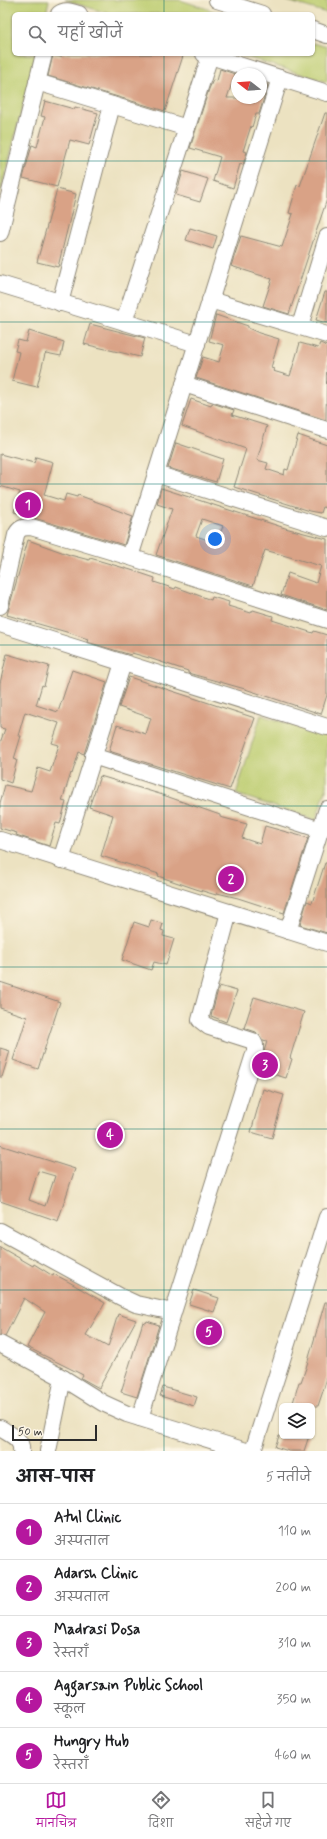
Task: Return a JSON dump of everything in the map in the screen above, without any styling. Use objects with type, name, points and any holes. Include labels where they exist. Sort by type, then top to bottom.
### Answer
[{"type":"street","points":[[218,0],[256,12]]},
{"type":"street","points":[[62,12],[73,12]]},
{"type":"street","points":[[315,31],[327,35]]},
{"type":"street","points":[[0,233],[44,56]]},
{"type":"street","points":[[124,322],[187,128],[207,56]]},
{"type":"street","points":[[210,56],[327,93]]},
{"type":"street","points":[[130,557],[280,78]]},
{"type":"street","points":[[37,82],[187,128]]},
{"type":"street","points":[[60,303],[112,105]]},
{"type":"street","points":[[300,326],[327,237]]},
{"type":"street","points":[[0,284],[197,344]]},
{"type":"street","points":[[210,300],[327,335]]},
{"type":"street","points":[[184,384],[327,430]]},
{"type":"street","points":[[156,474],[327,528]]},
{"type":"street","points":[[0,606],[16,535],[18,530],[24,527],[31,527],[327,620]]},
{"type":"street","points":[[0,624],[327,727]]},
{"type":"street","points":[[61,860],[123,663]]},
{"type":"street","points":[[94,756],[321,830]]},
{"type":"street","points":[[288,931],[327,809]]},
{"type":"street","points":[[0,840],[327,943]]},
{"type":"street","points":[[140,1418],[255,1051],[256,1045],[253,1041],[209,1027],[200,1020],[229,912]]},
{"type":"street","points":[[253,1451],[327,1217]]},
{"type":"street","points":[[0,1231],[121,1297],[136,1304],[173,1312]]},
{"type":"street","points":[[0,1344],[63,1378],[103,1403],[140,1418],[246,1451]]},
{"type":"street","points":[[48,1451],[63,1378]]},
{"type":"street","points":[[0,1428],[19,1441],[21,1451]]},
{"type":"green space","points":[[0,0],[49,0],[46,12],[12,12],[12,56],[35,56],[0,195]]},
{"type":"green space","points":[[65,0],[180,0],[217,12],[104,12]]},
{"type":"green space","points":[[284,0],[327,0],[327,13]]},
{"type":"green space","points":[[315,44],[327,47],[327,82],[243,56],[315,56]]},
{"type":"green space","points":[[261,715],[327,736],[327,786],[316,820],[236,794]]},
{"type":"building","points":[[53,56],[183,56],[165,111],[48,76]]},
{"type":"building","points":[[220,69],[231,73],[231,86],[227,98],[231,98],[231,104],[262,104],[259,114],[256,114],[252,127],[251,126],[243,151],[247,152],[243,165],[240,164],[233,188],[213,181],[220,157],[190,148],[209,89],[213,80],[217,81]]},
{"type":"building","points":[[45,101],[74,109],[75,107],[98,113],[89,145],[70,140],[57,187],[23,178],[32,145],[37,147],[45,117],[41,116]]},
{"type":"building","points":[[325,113],[327,113],[327,199],[289,314],[263,306],[272,279],[231,266],[241,236],[282,247],[293,214],[289,213],[297,185],[300,186]]},
{"type":"building","points":[[183,171],[208,179],[200,202],[176,195]]},
{"type":"building","points":[[57,189],[76,194],[58,267],[37,262]]},
{"type":"building","points":[[190,228],[217,236],[213,249],[186,240]]},
{"type":"building","points":[[325,292],[327,292],[327,323],[316,320]]},
{"type":"building","points":[[216,315],[248,326],[248,328],[259,333],[279,339],[271,368],[274,369],[273,371],[290,376],[300,343],[318,348],[320,343],[327,346],[326,420],[196,378],[203,357],[219,362],[224,345],[209,341]]},
{"type":"building","points":[[90,324],[145,338],[140,357],[84,344]]},
{"type":"building","points":[[29,331],[64,342],[61,356],[45,354],[37,387],[12,381],[19,352],[15,351],[18,340],[26,342]]},
{"type":"building","points":[[191,399],[211,406],[212,403],[234,410],[232,415],[267,426],[257,460],[268,463],[266,469],[284,475],[285,469],[288,470],[298,435],[327,445],[327,508],[323,507],[321,513],[310,511],[234,487],[246,449],[182,426]]},
{"type":"building","points":[[176,443],[223,459],[216,482],[168,468]]},
{"type":"building","points":[[0,454],[34,463],[36,457],[53,462],[44,495],[64,501],[66,494],[77,497],[78,495],[133,516],[124,545],[14,512],[20,492],[0,486]]},
{"type":"building","points":[[161,488],[285,528],[327,539],[327,610],[281,595],[288,573],[316,583],[321,566],[265,550],[253,586],[156,555],[172,509],[157,504]],"holes":[[[202,519],[223,526],[217,543],[196,536]]]},
{"type":"building","points":[[28,540],[70,555],[89,560],[90,558],[131,570],[155,578],[154,582],[175,589],[176,587],[211,600],[212,597],[229,602],[228,606],[251,613],[253,610],[273,616],[272,620],[313,633],[314,631],[327,635],[327,695],[321,714],[245,689],[188,673],[188,671],[149,658],[132,653],[131,655],[87,642],[88,639],[70,633],[7,615]]},
{"type":"building","points":[[7,654],[49,666],[44,686],[42,685],[36,705],[58,712],[72,670],[107,682],[84,754],[79,752],[72,774],[71,773],[62,801],[66,802],[60,824],[56,823],[49,846],[0,828],[0,803],[5,785],[31,791],[38,768],[50,772],[59,745],[52,743],[59,723],[25,712],[18,736],[21,736],[14,759],[17,760],[11,783],[0,779],[0,743],[5,729],[0,728],[0,683]]},
{"type":"building","points":[[129,677],[255,718],[230,789],[109,751],[117,725],[146,734],[151,718],[119,707]]},
{"type":"building","points":[[100,776],[163,795],[220,815],[220,817],[247,824],[242,838],[260,844],[265,826],[308,838],[284,913],[238,898],[217,893],[216,895],[196,889],[158,876],[159,874],[101,856],[113,815],[89,807]]},
{"type":"building","points":[[325,863],[327,863],[327,933],[300,925],[307,901],[312,903]]},
{"type":"building","points":[[151,920],[163,924],[161,930],[164,931],[163,936],[174,939],[166,965],[154,962],[151,970],[122,960],[134,922],[149,927]]},
{"type":"building","points":[[0,982],[60,1002],[38,1069],[13,1060],[27,1017],[0,1008]]},
{"type":"building","points":[[219,986],[237,991],[226,1022],[211,1016]]},
{"type":"building","points":[[254,997],[304,1012],[290,1058],[292,1059],[286,1078],[259,1070],[267,1041],[263,1040],[256,1032],[244,1028]]},
{"type":"building","points":[[0,1048],[10,1051],[2,1077],[0,1077]]},
{"type":"building","points":[[263,1089],[284,1095],[272,1138],[251,1132]]},
{"type":"building","points":[[0,1145],[75,1169],[58,1221],[0,1201]],"holes":[[[38,1171],[55,1176],[45,1206],[29,1200]]]},
{"type":"building","points":[[0,1247],[33,1266],[34,1264],[53,1276],[54,1274],[69,1282],[105,1303],[86,1335],[108,1347],[118,1314],[136,1320],[99,1388],[81,1378],[83,1375],[27,1347],[45,1312],[24,1298],[5,1336],[0,1335]]},
{"type":"building","points":[[194,1290],[219,1298],[214,1312],[189,1304]]},
{"type":"building","points":[[325,1302],[327,1302],[327,1378],[318,1406],[315,1406],[315,1403],[293,1403],[299,1382],[301,1382]]},
{"type":"building","points":[[147,1321],[159,1325],[137,1397],[121,1392],[143,1322],[146,1323]]},
{"type":"building","points":[[163,1387],[197,1397],[194,1406],[160,1396]]},
{"type":"building","points":[[279,1436],[279,1439],[308,1439],[304,1451],[289,1451],[275,1447]]},
{"type":"place","name":"Atul Clinic","points":[[28,505]]},
{"type":"place","name":"Adarsh Clinic","points":[[231,879]]},
{"type":"place","name":"Madrasi Dosa","points":[[265,1065]]},
{"type":"place","name":"Aggarsain Public School","points":[[110,1135]]},
{"type":"place","name":"Hungry Hub","points":[[209,1332]]}]
